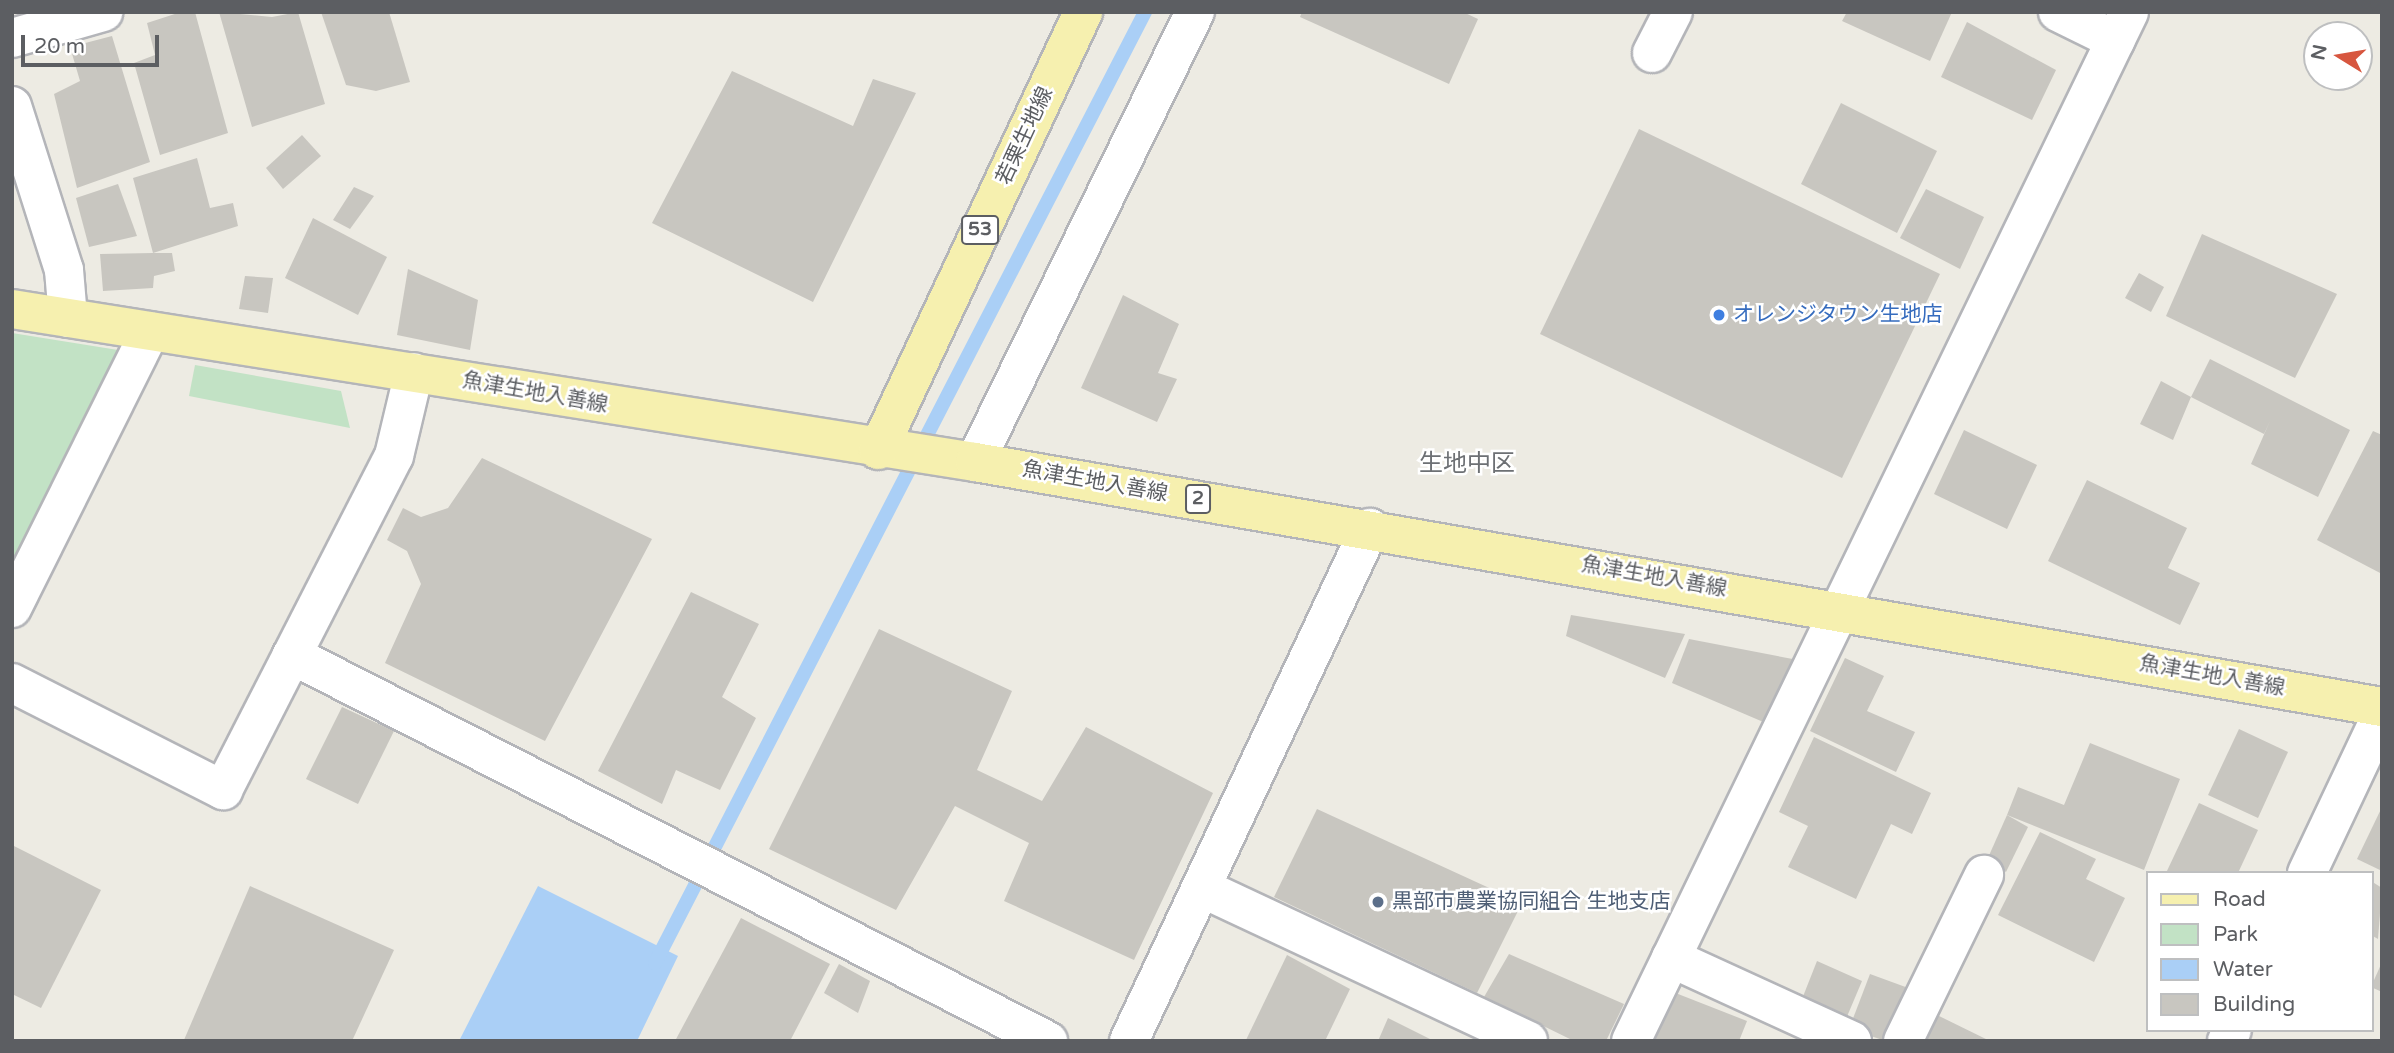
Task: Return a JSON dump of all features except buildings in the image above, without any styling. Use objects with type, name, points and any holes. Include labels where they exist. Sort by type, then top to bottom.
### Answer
[{"type":"main road","name":"若栗生地線","points":[[878,450],[1083,12]]},
{"type":"main road","name":"魚津生地入善線","points":[[12,309],[414,372],[878,450],[975,462],[1370,528],[2381,706]]},
{"type":"street","points":[[12,38],[103,12]]},
{"type":"street","points":[[975,462],[1195,12]]},
{"type":"street","points":[[1652,53],[1673,12]]},
{"type":"street","points":[[1631,1041],[2122,26],[2059,12]]},
{"type":"street","points":[[12,106],[64,270],[68,318]]},
{"type":"street","points":[[12,608],[150,331]]},
{"type":"street","points":[[12,683],[223,790],[394,456],[414,372]]},
{"type":"street","points":[[1129,1041],[1370,528]]},
{"type":"street","points":[[292,655],[1048,1041]]},
{"type":"street","points":[[2308,871],[2378,723],[2381,706]]},
{"type":"street","points":[[1903,1041],[1984,875]]},
{"type":"street","points":[[1202,888],[1528,1041]]},
{"type":"street","points":[[1671,958],[1852,1041]]},
{"type":"green space","points":[[12,333],[118,350],[12,570]]},
{"type":"green space","points":[[195,365],[341,391],[350,428],[189,396]]},
{"type":"water","points":[[538,886],[678,956],[637,1041],[459,1041]]},
{"type":"waterway","points":[[655,963],[1145,12]]},
{"type":"place","name":"オレンジタウン生地店","points":[[1719,315]]},
{"type":"place","name":"黒部市農業協同組合 生地支店","points":[[1378,902]]},
{"type":"district","name":"生地中区","points":[[1467,464]]}]
